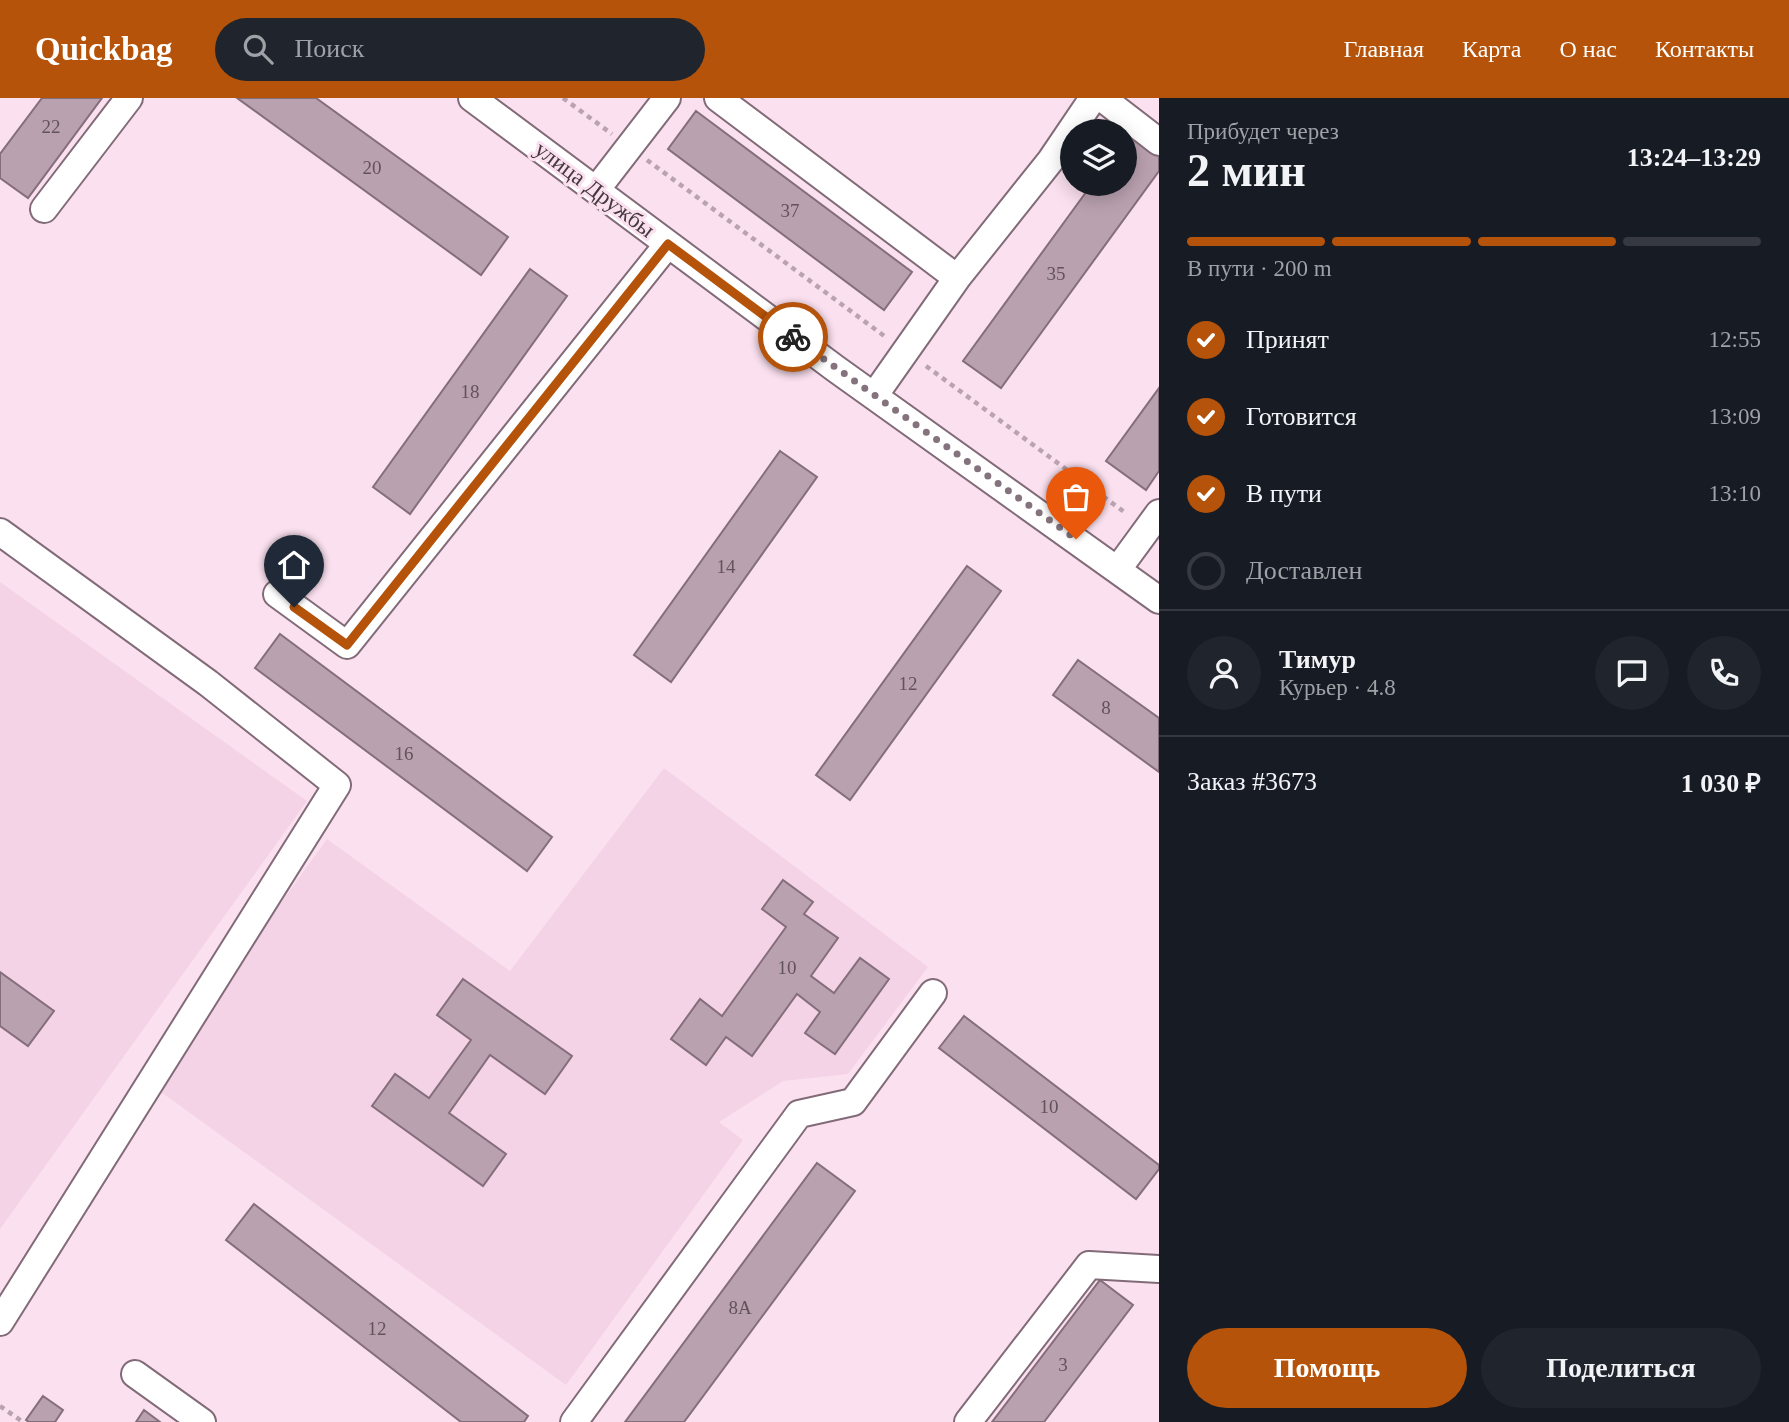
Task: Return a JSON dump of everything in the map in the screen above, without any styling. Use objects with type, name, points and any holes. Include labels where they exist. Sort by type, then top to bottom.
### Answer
[{"type":"street","points":[[44,209],[129,98]]},
{"type":"street","name":"улица Дружбы","points":[[472,98],[874,396],[1159,600]]},
{"type":"street","points":[[596,190],[667,98]]},
{"type":"street","points":[[718,98],[957,278]]},
{"type":"street","points":[[874,396],[957,278],[1051,160],[1093,98]]},
{"type":"street","points":[[1102,98],[1159,142]]},
{"type":"street","points":[[277,594],[347,645],[668,244]]},
{"type":"street","points":[[1118,569],[1153,521]]},
{"type":"street","points":[[0,532],[208,683],[337,785],[0,1322]]},
{"type":"street","points":[[574,1422],[799,1114],[853,1102],[933,993]]},
{"type":"street","points":[[968,1422],[1088,1265],[1159,1269]]},
{"type":"street","points":[[135,1374],[202,1422]]},
{"type":"path","points":[[563,98],[905,351],[1153,521]]},
{"type":"path","points":[[0,1406],[23,1422]]},
{"type":"shaded area","points":[[0,582],[307,801],[0,1229]]},
{"type":"shaded area","points":[[664,768],[928,967],[848,1074],[783,1081],[719,1122],[743,1140],[566,1385],[150,1084],[327,839],[510,971]]},
{"type":"building","points":[[42,98],[102,98],[28,198],[0,178],[0,154]]},
{"type":"building","points":[[237,98],[316,98],[508,237],[481,275]]},
{"type":"building","points":[[696,111],[912,272],[884,310],[668,149]]},
{"type":"building","points":[[1137,135],[1159,151],[1159,171],[1001,388],[963,361],[1083,196],[1137,196]]},
{"type":"building","points":[[530,269],[567,296],[410,514],[373,487]]},
{"type":"building","points":[[1159,388],[1159,471],[1146,490],[1106,461]]},
{"type":"building","points":[[780,451],[817,477],[671,682],[634,655]]},
{"type":"building","points":[[967,566],[1001,591],[850,800],[816,775]]},
{"type":"building","points":[[280,634],[552,837],[527,871],[255,668]]},
{"type":"building","points":[[1078,660],[1159,718],[1159,772],[1053,695]]},
{"type":"building","points":[[783,880],[813,902],[804,914],[838,938],[811,976],[834,993],[860,958],[889,979],[835,1054],[805,1033],[820,1012],[797,994],[752,1056],[726,1037],[706,1065],[671,1039],[700,999],[722,1016],[786,927],[762,909]]},
{"type":"building","points":[[0,972],[54,1011],[28,1046],[0,1026]]},
{"type":"building","points":[[463,979],[572,1056],[545,1094],[490,1055],[449,1113],[506,1154],[483,1186],[372,1106],[395,1074],[429,1098],[471,1040],[437,1015]]},
{"type":"building","points":[[964,1016],[1159,1165],[1159,1169],[1136,1199],[939,1048]]},
{"type":"building","points":[[817,1163],[855,1191],[684,1422],[625,1422]]},
{"type":"building","points":[[254,1204],[528,1416],[524,1422],[461,1422],[226,1240]]},
{"type":"building","points":[[1100,1280],[1133,1305],[1044,1422],[992,1422]]},
{"type":"building","points":[[43,1396],[63,1410],[55,1422],[29,1422],[26,1420]]},
{"type":"building","points":[[144,1410],[160,1422],[136,1422]]},
{"type":"way so far","points":[[793,337],[1076,539]]},
{"type":"route","points":[[294,607],[347,645],[668,244],[793,337]]}]
